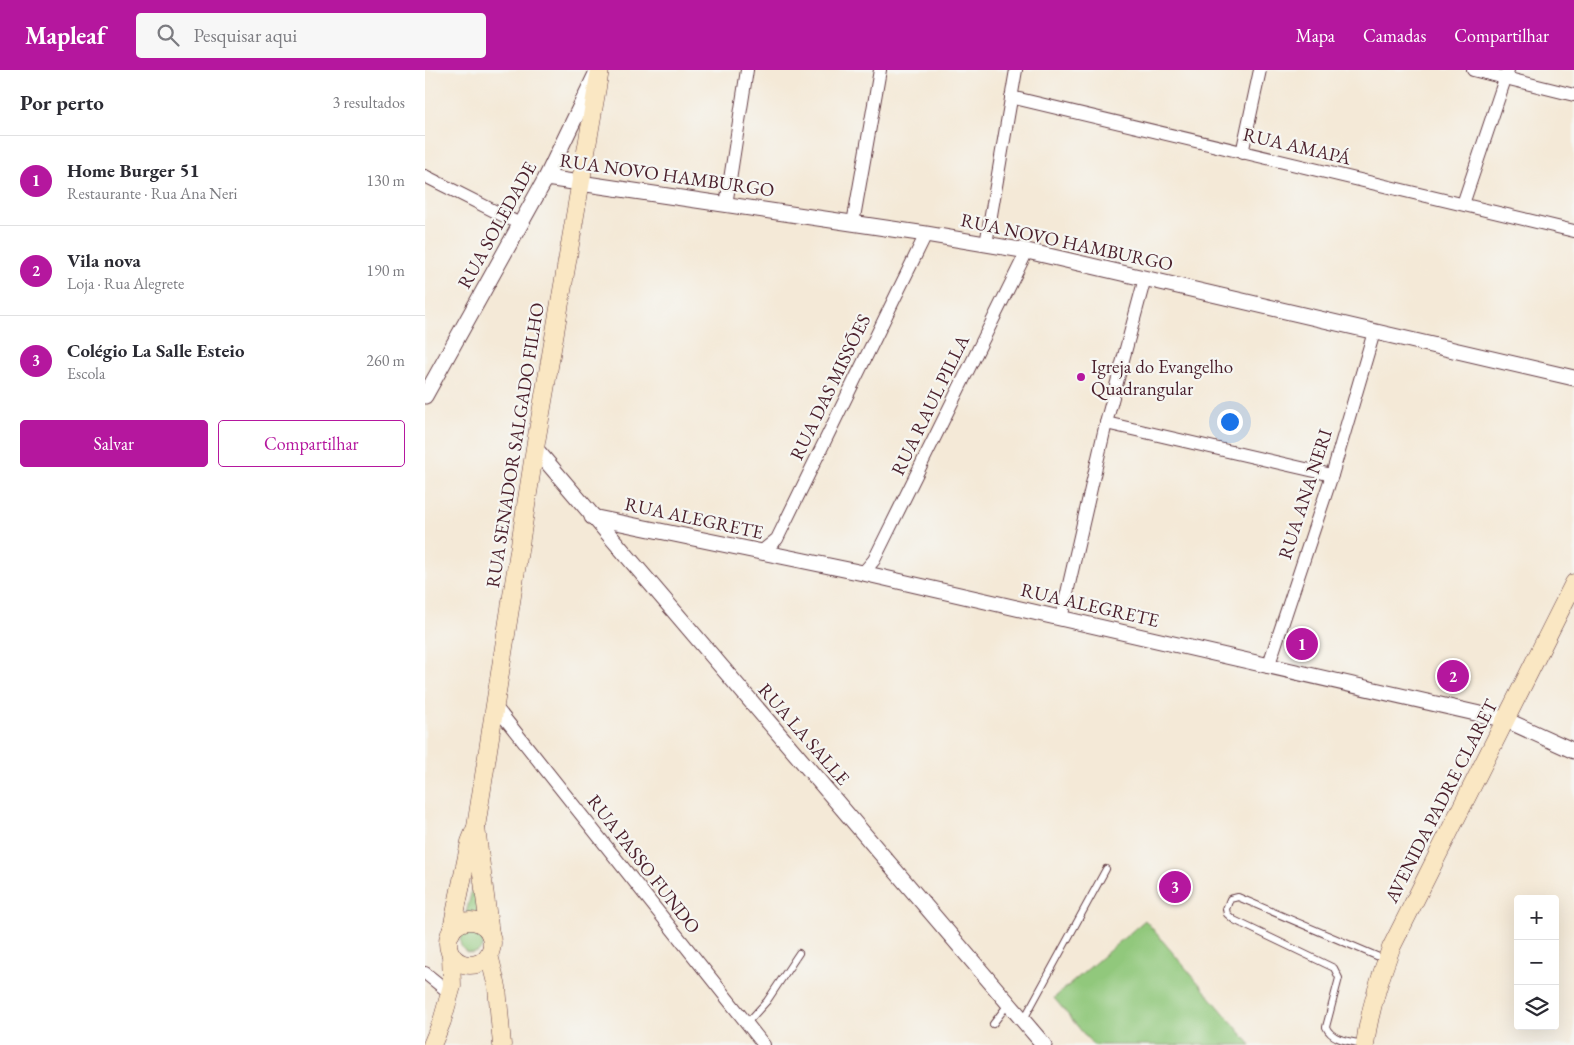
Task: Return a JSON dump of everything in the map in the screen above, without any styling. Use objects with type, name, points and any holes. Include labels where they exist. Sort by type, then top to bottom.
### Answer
[{"type":"main road","name":"RUA SENADOR SALGADO FILHO","points":[[451,933],[470,842],[476,827],[535,448],[599,70]]},
{"type":"main road","name":"AVENIDA PADRE CLARET","points":[[1365,1044],[1369,1015],[1386,961],[1574,583]]},
{"type":"main road","name":"RUA SENADOR SALGADO FILHO","points":[[476,827],[490,934]]},
{"type":"main road","points":[[465,872],[471,869],[483,872]]},
{"type":"main road","points":[[432,1045],[442,1021],[451,989],[451,954],[449,947],[451,933],[455,927],[468,921],[481,924],[490,934],[492,948],[451,989]]},
{"type":"main road","points":[[451,954],[462,964],[478,961]]},
{"type":"main road","points":[[478,961],[497,987],[502,1045]]},
{"type":"street","name":"RUA SOLEDADE","points":[[426,391],[546,178],[599,70]]},
{"type":"street","points":[[726,205],[747,70]]},
{"type":"street","points":[[853,223],[881,70]]},
{"type":"street","points":[[986,244],[1016,70]]},
{"type":"street","points":[[1242,153],[1261,70]]},
{"type":"street","points":[[1473,70],[1507,74],[1574,95]]},
{"type":"street","points":[[1463,204],[1507,74]]},
{"type":"street","name":"RUA AMAPÁ","points":[[1011,97],[1574,231]]},
{"type":"street","points":[[425,176],[520,224]]},
{"type":"street","name":"RUA NOVO HAMBURGO","points":[[546,178],[926,234],[1027,251],[1574,378]]},
{"type":"street","name":"RUA DAS MISSÕES","points":[[761,552],[777,539],[926,234]]},
{"type":"street","name":"RUA RAUL PILLA","points":[[863,573],[874,560],[1027,251]]},
{"type":"street","points":[[1061,619],[1106,423],[1145,278]]},
{"type":"street","name":"RUA ANA NERI","points":[[1268,667],[1332,475],[1374,332]]},
{"type":"street","points":[[1106,423],[1332,475]]},
{"type":"street","name":"RUA LA SALLE","points":[[535,448],[1009,1003],[1038,1042]]},
{"type":"street","name":"RUA ALEGRETE","points":[[592,517],[863,573],[1506,720],[1574,751]]},
{"type":"street","name":"RUA PASSO FUNDO","points":[[495,706],[764,1045]]},
{"type":"street","points":[[425,974],[451,989]]},
{"type":"lane","points":[[1023,1020],[1106,869]]},
{"type":"lane","points":[[1365,1044],[1336,1038],[1328,1033],[1326,1027],[1339,978],[1334,968],[1234,920],[1227,914],[1226,909],[1230,899],[1238,897],[1386,961]]},
{"type":"lane","points":[[747,1023],[767,1001],[799,952]]},
{"type":"lane","points":[[993,1024],[1009,1003]]},
{"type":"green space","points":[[474,882],[485,912],[466,913]]},
{"type":"green space","points":[[1145,920],[1251,1045],[1093,1045],[1054,998]]},
{"type":"green space","points":[[472,929],[477,930],[483,936],[483,946],[477,952],[472,953],[467,952],[461,946],[460,941],[461,936],[467,930]]},
{"type":"place","name":"Igreja do Evangelho Quadrangular","points":[[1081,377]]},
{"type":"place","name":"Home Burger 51","points":[[1302,644]]},
{"type":"place","name":"Vila nova","points":[[1453,676]]},
{"type":"place","name":"Colégio La Salle Esteio","points":[[1175,887]]}]
